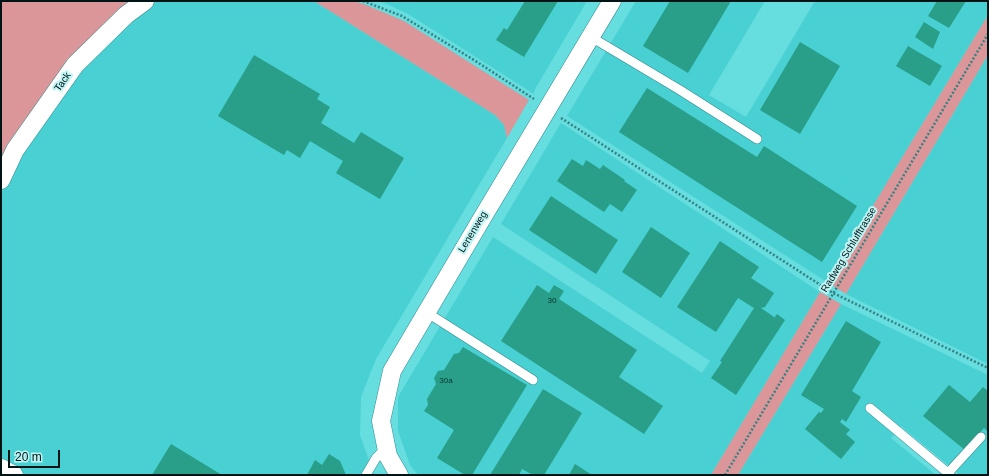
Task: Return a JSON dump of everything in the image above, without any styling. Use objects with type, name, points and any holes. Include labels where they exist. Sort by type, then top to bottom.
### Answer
[{"type":"street","name":"Tack","points":[[1,180],[15,150],[75,65],[126,15],[145,1]]},
{"type":"street","name":"Lenenweg","points":[[399,475],[388,456],[380,421],[392,371],[612,1]]},
{"type":"street","points":[[1,468],[14,475]]},
{"type":"lane","points":[[591,37],[680,90],[757,139]]},
{"type":"lane","points":[[426,312],[533,380]]},
{"type":"lane","points":[[870,408],[949,474],[981,437]]},
{"type":"lane","points":[[366,475],[376,458],[386,447]]},
{"type":"path","points":[[363,1],[402,16],[529,95],[548,109],[833,293],[988,368]]},
{"type":"path","name":"Radweg Schlufftrasse","points":[[725,475],[988,34]]},
{"type":"shaded area","points":[[1,1],[135,1],[1,173]]},
{"type":"shaded area","points":[[156,1],[314,1],[495,115],[504,125],[507,138],[376,359],[361,397],[360,435],[374,475],[26,475],[1,461],[1,194],[15,161],[81,70],[134,18]]},
{"type":"shaded area","points":[[314,1],[353,1],[364,4],[404,21],[529,100],[507,138],[504,125],[495,115]]},
{"type":"shaded area","points":[[378,1],[587,1],[534,91],[534,94],[408,14]]},
{"type":"shaded area","points":[[636,1],[765,1],[709,95],[746,117],[815,1],[988,1],[988,15],[827,282],[567,116]]},
{"type":"shaded area","points":[[988,15],[988,55],[846,294],[827,282]]},
{"type":"shaded area","points":[[988,55],[988,364],[846,294]]},
{"type":"shaded area","points":[[561,123],[820,292],[711,475],[418,475],[410,465],[398,431],[398,397],[493,237],[702,373],[710,361],[501,224]]},
{"type":"shaded area","points":[[820,292],[841,304],[738,475],[711,475]]},
{"type":"shaded area","points":[[841,304],[988,375],[988,475],[960,475],[901,426],[891,438],[936,475],[738,475]]},
{"type":"building","points":[[525,1],[558,1],[524,57],[496,40],[504,28],[507,30]]},
{"type":"building","points":[[670,1],[731,1],[688,73],[643,46]]},
{"type":"building","points":[[937,1],[966,1],[949,28],[928,16]]},
{"type":"building","points":[[924,22],[940,32],[933,49],[915,37]]},
{"type":"building","points":[[800,42],[840,66],[800,134],[760,110]]},
{"type":"building","points":[[908,46],[942,66],[930,86],[896,66]]},
{"type":"building","points":[[254,55],[320,94],[317,99],[330,107],[321,123],[354,143],[361,132],[404,158],[380,199],[336,173],[343,161],[310,141],[300,158],[287,150],[284,155],[218,116]]},
{"type":"building","points":[[647,88],[757,157],[764,146],[857,206],[822,262],[619,132]]},
{"type":"building","points":[[572,159],[583,166],[586,160],[600,169],[603,165],[637,190],[622,212],[610,204],[604,212],[557,181]]},
{"type":"building","points":[[551,196],[618,240],[596,274],[529,230]]},
{"type":"building","points":[[651,227],[690,253],[661,298],[622,272]]},
{"type":"building","points":[[720,241],[759,267],[751,278],[774,293],[765,307],[761,308],[774,318],[777,314],[785,320],[736,395],[711,378],[722,362],[720,361],[754,308],[738,298],[716,332],[677,307]]},
{"type":"building","points":[[537,285],[549,293],[554,285],[564,291],[559,299],[637,350],[619,377],[663,406],[644,434],[501,341]]},
{"type":"building","points":[[846,321],[881,342],[852,391],[861,397],[846,422],[842,419],[840,422],[850,430],[846,434],[855,442],[841,459],[805,429],[819,412],[821,413],[824,409],[801,395]]},
{"type":"building","points":[[463,347],[527,385],[472,475],[465,475],[437,458],[454,430],[424,411],[428,405],[427,399],[436,384],[434,378],[438,371],[444,370],[454,354],[459,353]]},
{"type":"building","points":[[949,385],[970,402],[983,387],[988,391],[988,432],[984,428],[965,450],[923,416]]},
{"type":"building","points":[[543,389],[582,413],[544,475],[533,475],[522,469],[519,475],[490,475]]},
{"type":"building","points":[[171,444],[222,475],[152,475]]},
{"type":"building","points":[[329,454],[340,461],[346,475],[307,475],[315,460],[322,465]]},
{"type":"building","points":[[575,464],[592,475],[569,475]]}]
